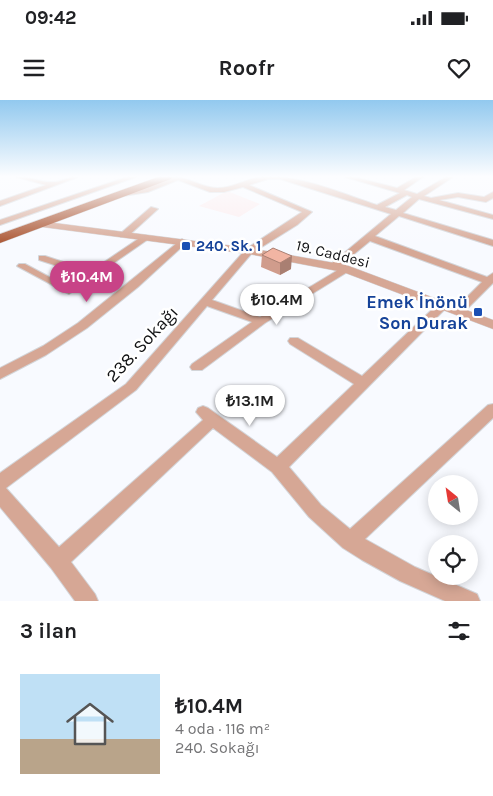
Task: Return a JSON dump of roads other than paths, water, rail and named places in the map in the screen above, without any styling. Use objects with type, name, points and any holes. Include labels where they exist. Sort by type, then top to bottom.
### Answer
[{"type":"highway","points":[[0,232],[85,200]]},
{"type":"highway","points":[[0,239],[103,200]]},
{"type":"street","points":[[0,223],[66,200]]},
{"type":"street","name":"238. Sokağı","points":[[0,483],[131,387],[249,252],[308,212],[280,200]]},
{"type":"street","points":[[353,200],[493,243]]},
{"type":"street","points":[[377,208],[389,200]]},
{"type":"street","points":[[334,266],[368,237],[418,200]]},
{"type":"street","points":[[431,200],[493,217]]},
{"type":"street","points":[[124,235],[154,208]]},
{"type":"street","points":[[0,215],[12,219]]},
{"type":"street","name":"19. Caddesi","points":[[39,224],[182,242],[334,266],[444,304],[493,325]]},
{"type":"street","points":[[368,237],[491,278],[459,311]]},
{"type":"street","points":[[22,266],[69,291],[144,238]]},
{"type":"street","points":[[0,374],[48,348],[79,326],[137,281],[182,242]]},
{"type":"street","points":[[42,258],[92,274]]},
{"type":"street","points":[[197,367],[262,320],[346,269]]},
{"type":"street","points":[[206,302],[262,320]]},
{"type":"street","points":[[278,467],[444,304]]},
{"type":"street","points":[[294,341],[364,383]]},
{"type":"street","points":[[350,541],[493,409]]},
{"type":"street","points":[[58,561],[208,416],[278,467],[316,511],[350,541],[391,567],[470,601]]},
{"type":"street","points":[[0,494],[58,561],[88,601]]},
{"type":"place","name":"240. Sk. 1","points":[[186,246]]},
{"type":"place","name":"Emek İnönü Son Durak","points":[[478,312]]}]
